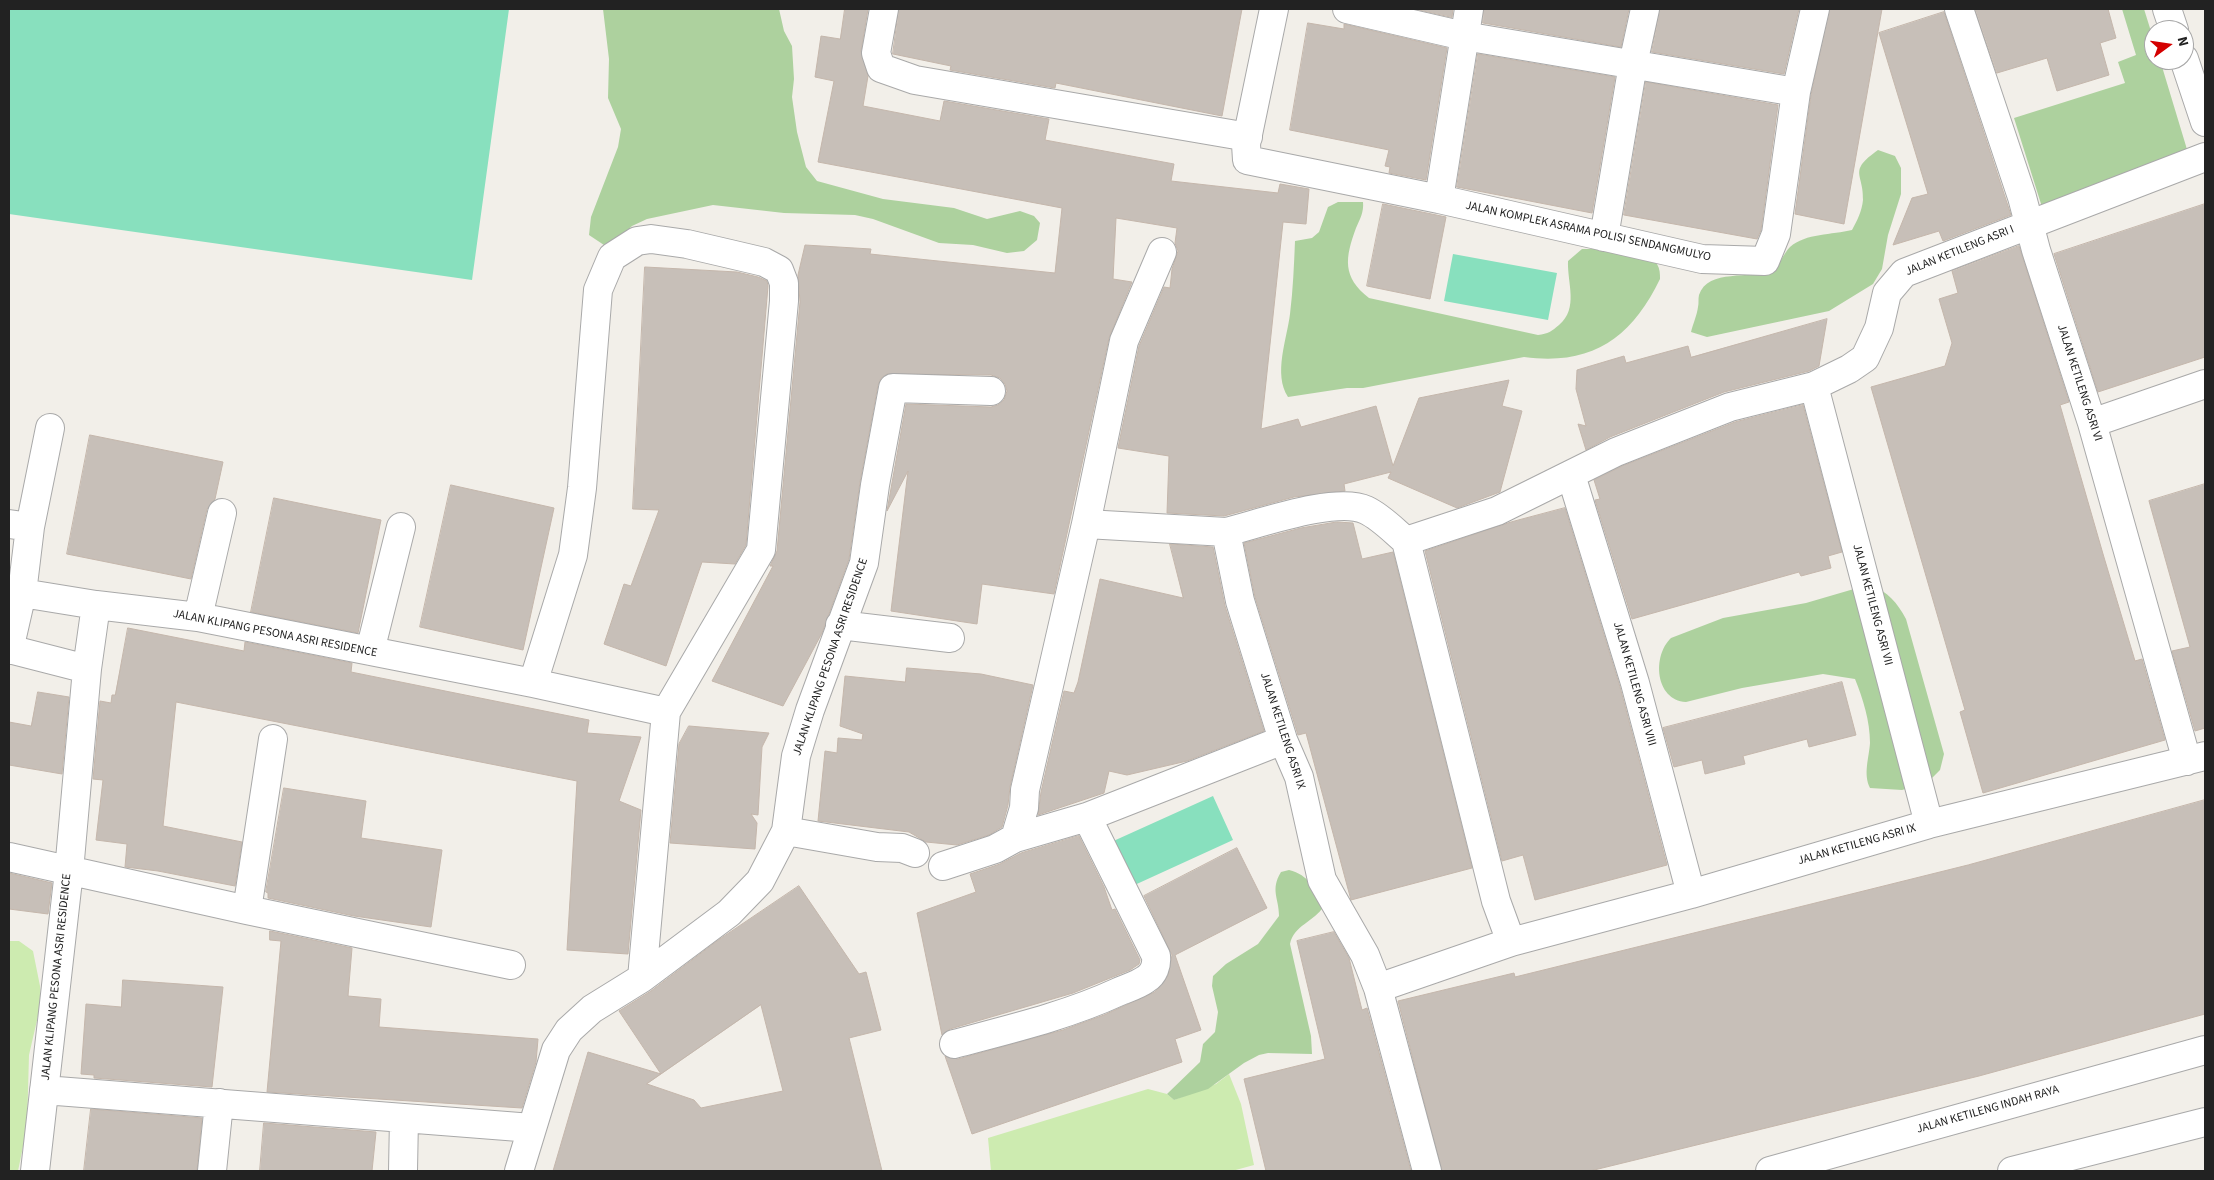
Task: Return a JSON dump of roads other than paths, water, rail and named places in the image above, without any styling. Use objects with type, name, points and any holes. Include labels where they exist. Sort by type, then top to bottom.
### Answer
[{"type":"street","name":"JALAN KOMPLEK ASRAMA POLISI SENDANGMULYO","points":[[884,9],[876,53],[881,68],[915,80],[1247,148],[1439,199],[1702,259],[1765,261],[1776,234],[1796,92],[1814,9]]},
{"type":"street","points":[[1247,148],[1274,9]]},
{"type":"street","points":[[1347,9],[1464,36],[1796,92]]},
{"type":"street","points":[[1439,199],[1464,36],[1470,9]]},
{"type":"street","points":[[1604,237],[1633,64],[1645,9]]},
{"type":"street","name":"JALAN KETILENG ASRI VI","points":[[1959,9],[2030,223],[2036,250],[2196,758]]},
{"type":"street","points":[[2188,70],[2205,122]]},
{"type":"street","name":"JALAN KETILENG ASRI I","points":[[1406,541],[1497,511],[1616,452],[1730,407],[1814,386],[1865,358],[1879,328],[1887,293],[1904,273],[2205,157]]},
{"type":"street","points":[[533,683],[573,555],[582,488],[598,290],[606,267],[612,257],[637,241],[651,239],[696,246],[764,262],[779,270],[784,282],[784,301],[761,550],[666,712],[642,978]]},
{"type":"street","points":[[1015,838],[1024,808],[1025,790],[1086,524],[1124,341],[1162,252]]},
{"type":"street","points":[[2092,423],[2205,384]]},
{"type":"street","name":"JALAN KETILENG ASRI VII","points":[[1814,386],[1929,824]]},
{"type":"street","name":"JALAN KLIPANG PESONA ASRI RESIDENCE","points":[[519,1171],[556,1050],[569,1030],[592,1009],[642,978],[728,913],[760,881],[786,831],[796,756],[840,625],[864,564],[875,484],[892,388],[991,391]]},
{"type":"street","points":[[50,428],[20,526],[22,593],[9,649],[87,669]]},
{"type":"street","name":"JALAN KETILENG ASRI VIII","points":[[1571,475],[1635,683],[1690,894]]},
{"type":"street","points":[[1086,524],[1226,532],[1332,506],[1351,507],[1365,510],[1406,541],[1496,901],[1511,942]]},
{"type":"street","points":[[198,617],[222,513]]},
{"type":"street","points":[[370,651],[401,527]]},
{"type":"street","name":"JALAN KETILENG ASRI IX","points":[[1226,532],[1240,601],[1283,740],[1299,777],[1322,880],[1365,955],[1378,988],[1427,1171]]},
{"type":"street","points":[[22,593],[96,605]]},
{"type":"street","name":"JALAN KLIPANG PESONA ASRI RESIDENCE","points":[[35,1171],[69,871],[87,669],[96,605],[198,617],[533,683],[666,712]]},
{"type":"street","points":[[840,625],[950,638]]},
{"type":"street","points":[[247,910],[273,739]]},
{"type":"street","points":[[943,866],[995,848],[1015,838],[1087,817],[1283,740]]},
{"type":"street","name":"JALAN KETILENG ASRI IX","points":[[1378,988],[1511,942],[1690,894],[1929,824],[2196,758]]},
{"type":"street","points":[[954,1044],[1096,1002],[1147,979],[1154,971],[1157,964],[1156,956],[1087,817]]},
{"type":"street","points":[[786,831],[877,846],[902,848],[914,853]]},
{"type":"street","points":[[9,857],[247,910],[511,965]]},
{"type":"street","name":"JALAN KETILENG INDAH RAYA","points":[[1770,1171],[2205,1050]]},
{"type":"street","name":"JALAN KLIPANG PESONA ASRI RESIDENCE","points":[[44,1090],[532,1128]]},
{"type":"street","points":[[212,1171],[219,1103]]},
{"type":"street","points":[[403,1171],[404,1118]]},
{"type":"street","points":[[2020,1170],[2205,1122]]}]
